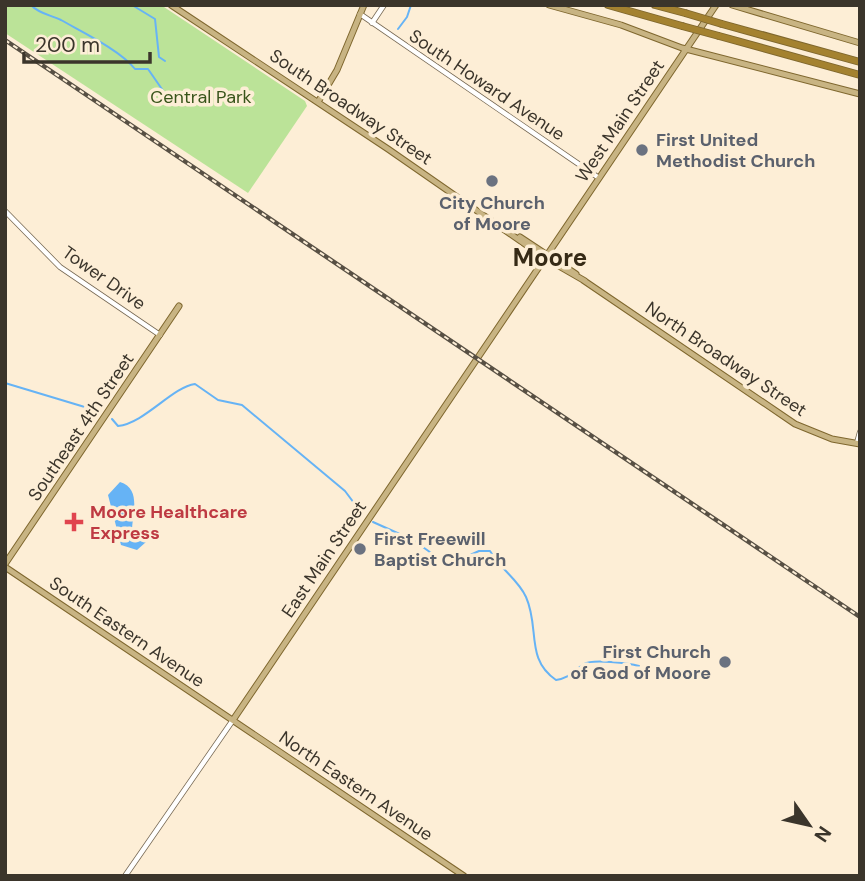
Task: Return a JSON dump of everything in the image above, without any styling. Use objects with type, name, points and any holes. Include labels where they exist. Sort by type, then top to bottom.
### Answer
[{"type":"highway","points":[[608,5],[860,75]]},
{"type":"highway","points":[[655,5],[860,62]]},
{"type":"main road","name":"South Broadway Street","points":[[170,5],[546,256]]},
{"type":"main road","points":[[318,102],[338,70],[364,5]]},
{"type":"main road","points":[[549,5],[621,25],[686,49],[860,94]]},
{"type":"main road","name":"West Main Street","points":[[546,256],[716,5]]},
{"type":"main road","points":[[732,5],[860,43]]},
{"type":"main road","name":"North Broadway Street","points":[[546,256],[795,424],[832,439],[858,444]]},
{"type":"main road","name":"East Main Street","points":[[233,720],[546,256]]},
{"type":"main road","name":"Southeast 4th Street","points":[[5,566],[179,306]]},
{"type":"main road","name":"South Eastern Avenue","points":[[5,566],[233,720]]},
{"type":"main road","name":"North Eastern Avenue","points":[[233,720],[464,876]]},
{"type":"street","points":[[372,23],[384,5]]},
{"type":"street","name":"South Howard Avenue","points":[[360,14],[599,178]]},
{"type":"street","name":"Tower Drive","points":[[5,211],[60,267],[160,335]]},
{"type":"street","points":[[858,444],[860,432]]},
{"type":"street","name":"East Main Street","points":[[125,876],[233,720]]},
{"type":"green space","name":"Central Park","points":[[5,5],[161,5],[305,101],[307,106],[248,193],[5,33]]},
{"type":"water","points":[[120,482],[127,485],[133,496],[132,531],[146,542],[137,550],[121,545],[108,495]]},
{"type":"waterway","points":[[31,5],[100,42],[135,69],[148,69],[166,95]]},
{"type":"waterway","points":[[132,5],[155,19],[159,57],[165,61]]},
{"type":"waterway","points":[[398,29],[407,17],[411,5]]},
{"type":"waterway","points":[[5,383],[98,411]]},
{"type":"waterway","points":[[112,419],[118,426],[138,419],[177,391],[195,384],[218,400],[242,405],[345,491],[363,515]]},
{"type":"waterway","points":[[373,522],[413,540],[448,565],[479,551],[490,551],[526,597],[540,663],[556,680],[588,663],[611,662],[639,666]]},
{"type":"railway","points":[[5,40],[860,617]]},
{"type":"place","name":"First United Methodist Church","points":[[642,150]]},
{"type":"place","name":"City Church of Moore","points":[[492,181]]},
{"type":"place","name":"Moore Healthcare Express","points":[[74,522]]},
{"type":"place","name":"First Freewill Baptist Church","points":[[360,549]]},
{"type":"place","name":"First Church of God of Moore","points":[[725,662]]},
{"type":"district","name":"Moore","points":[[550,258]]}]
